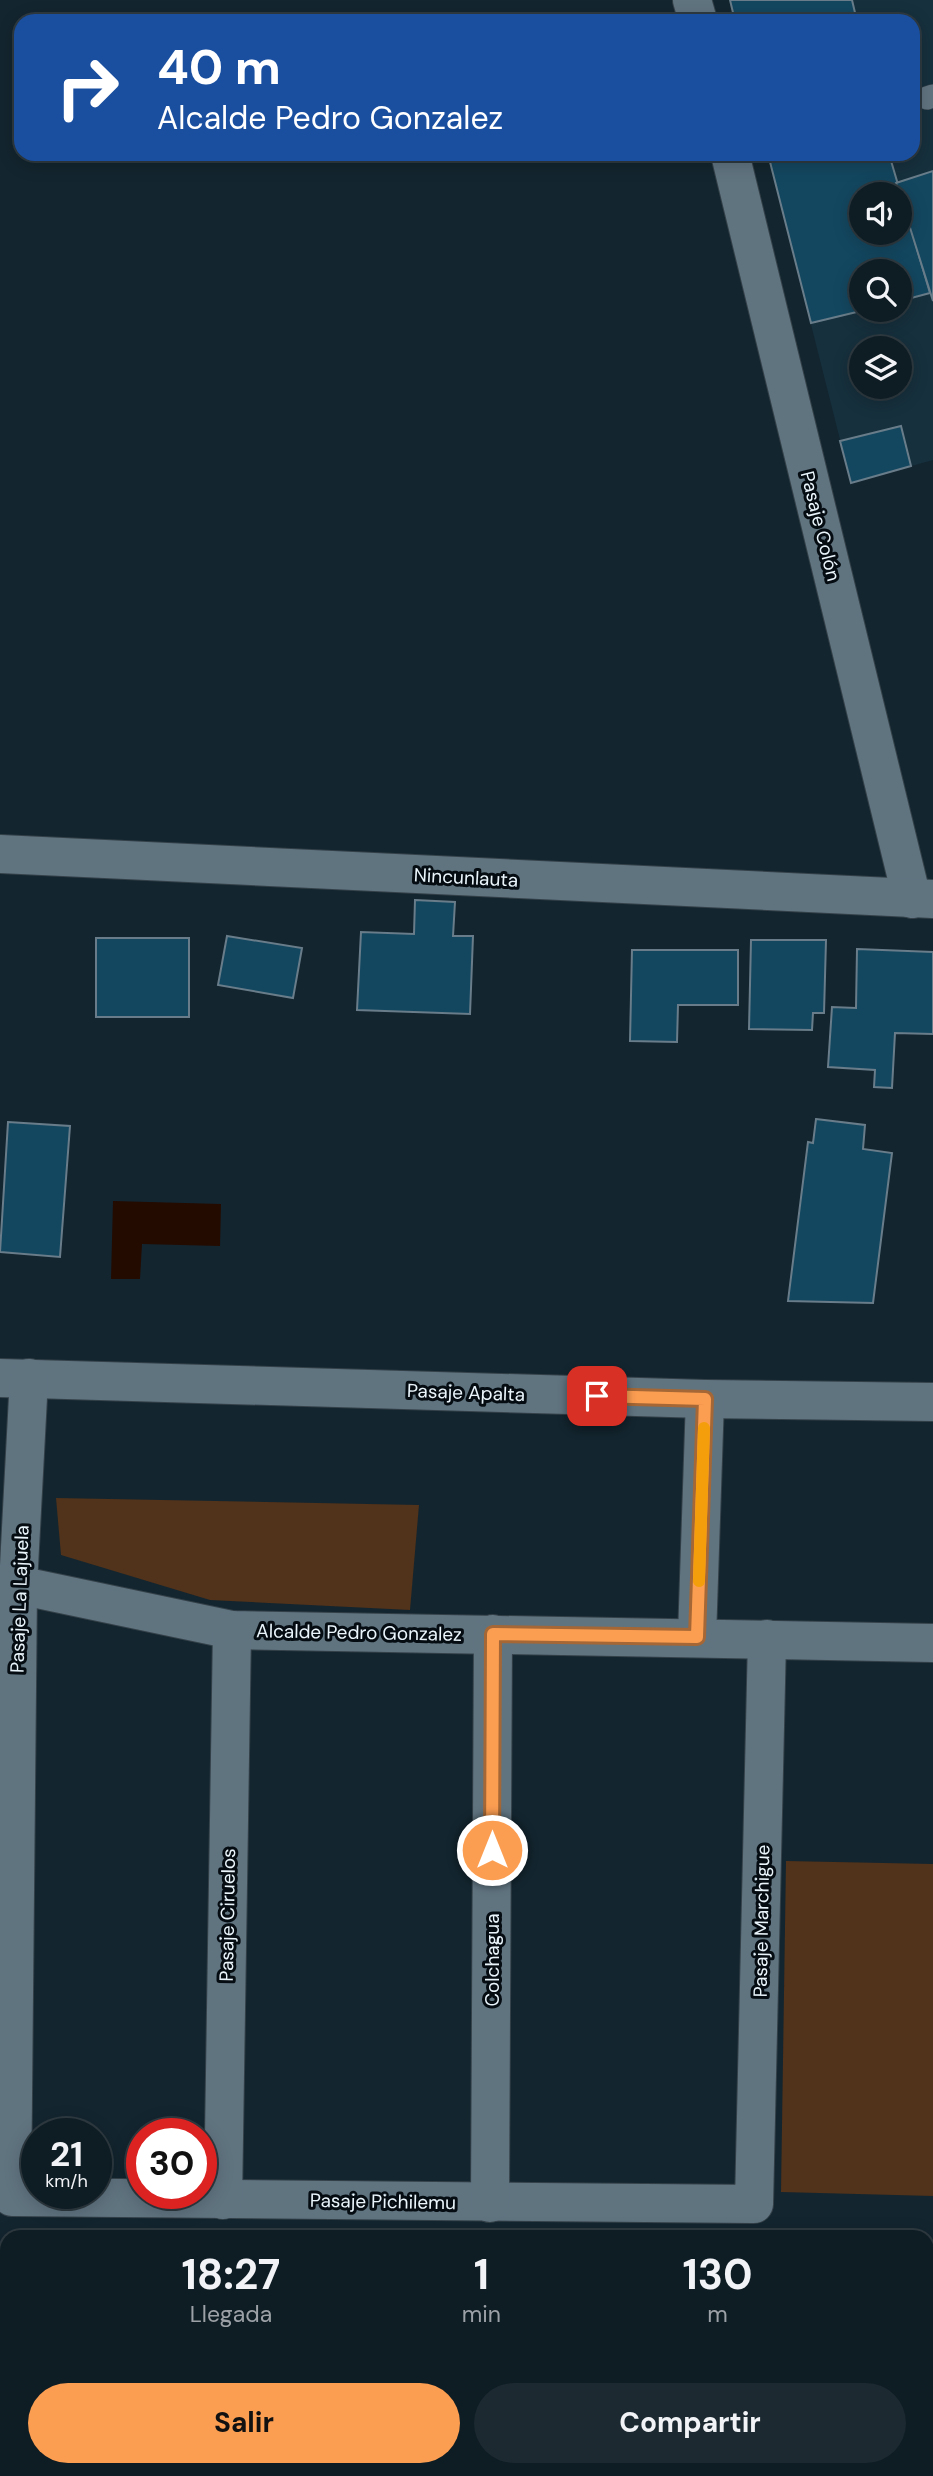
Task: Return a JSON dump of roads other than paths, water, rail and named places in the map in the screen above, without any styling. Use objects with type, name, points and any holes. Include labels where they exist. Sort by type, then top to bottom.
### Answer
[{"type":"street","name":"Pasaje Colón","points":[[732,161],[922,899]]},
{"type":"street","name":"Nincunlauta","points":[[0,855],[922,899]]},
{"type":"street","name":"Pasaje Apalta","points":[[15,1378],[705,1399],[933,1402]]},
{"type":"street","name":"Pasaje La Lajuela","points":[[12,2197],[9,1585],[15,1378]]},
{"type":"street","points":[[697,1637],[705,1399]]},
{"type":"street","name":"Alcalde Pedro Gonzalez","points":[[9,1585],[232,1630],[933,1643]]},
{"type":"street","name":"Pasaje Ciruelos","points":[[223,2200],[232,1630]]},
{"type":"street","name":"Colchagua","points":[[491,2203],[493,1634]]},
{"type":"street","name":"Pasaje Marchigue","points":[[754,2204],[767,1639]]},
{"type":"street","name":"Pasaje Pichilemu","points":[[12,2197],[754,2204]]}]
